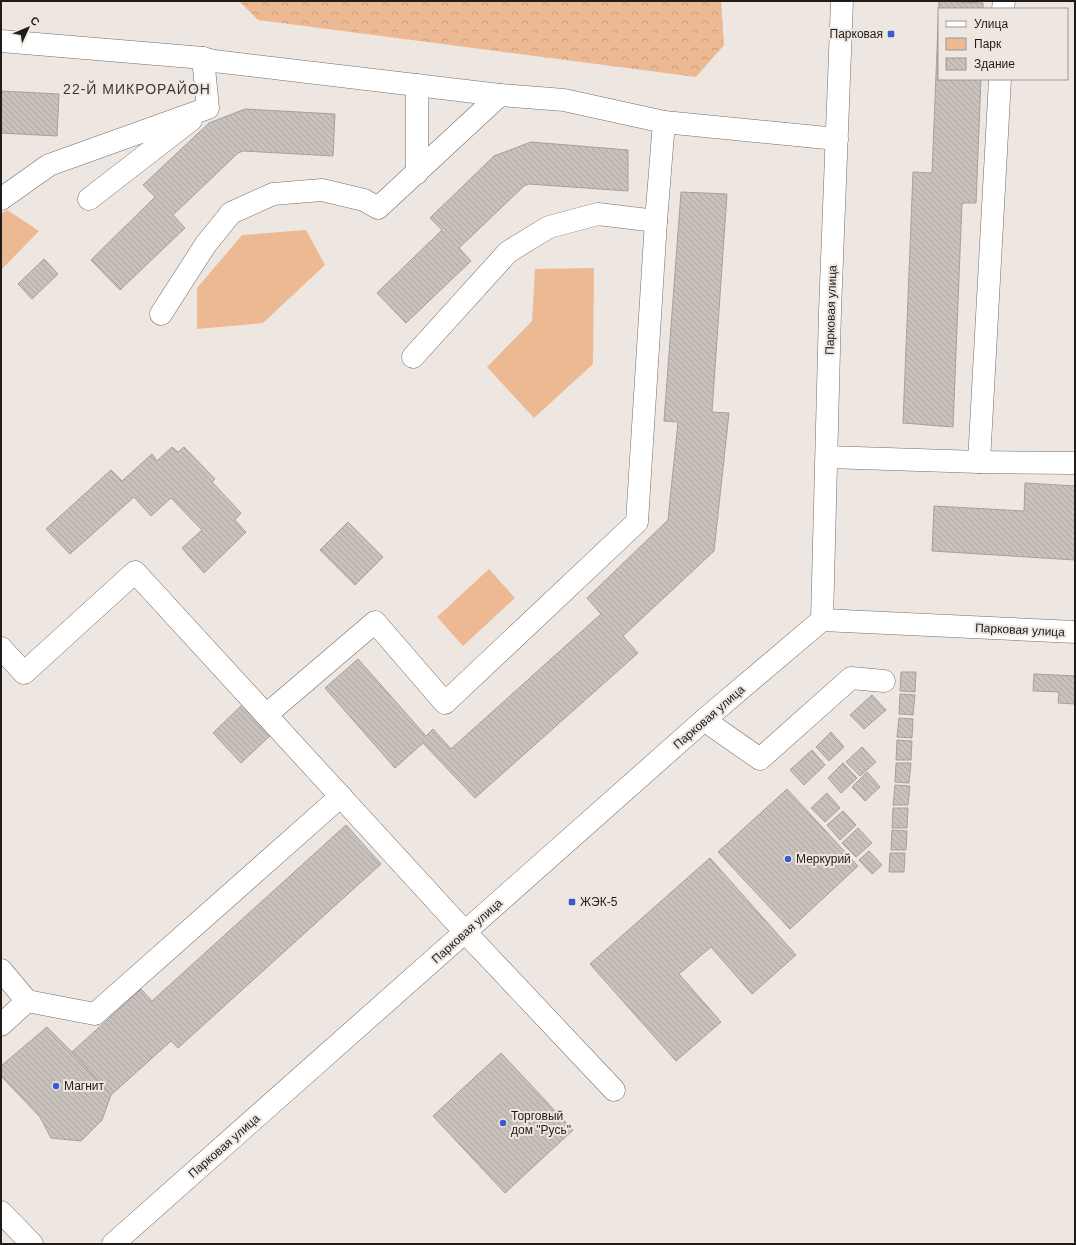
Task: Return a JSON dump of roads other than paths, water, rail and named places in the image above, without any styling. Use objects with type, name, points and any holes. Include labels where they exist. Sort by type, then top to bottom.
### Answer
[{"type":"street","name":"Парковая улица","points":[[822,620],[842,1]]},
{"type":"street","points":[[1,41],[203,58],[222,62],[500,95],[564,100],[664,122],[837,139]]},
{"type":"street","points":[[203,58],[208,108]]},
{"type":"street","points":[[979,462],[1000,80]]},
{"type":"street","points":[[416,85],[417,173]]},
{"type":"street","points":[[161,314],[206,244],[231,213],[273,194],[322,190],[364,200],[378,208],[500,95]]},
{"type":"street","points":[[1,199],[49,165],[208,108]]},
{"type":"street","points":[[90,199],[208,108]]},
{"type":"street","points":[[266,715],[375,622],[445,703],[637,522],[656,221],[664,122]]},
{"type":"street","points":[[413,357],[508,252],[549,227],[598,214],[656,221]]},
{"type":"street","points":[[827,457],[979,462],[1075,462]]},
{"type":"street","points":[[5,661],[24,673],[134,572],[465,932],[614,1090]]},
{"type":"street","name":"Парковая улица","points":[[113,1244],[704,720],[822,620],[1075,632]]},
{"type":"street","points":[[704,720],[760,759],[851,678],[884,681]]},
{"type":"street","points":[[1,970],[27,1001],[95,1014],[341,796]]},
{"type":"street","points":[[1,1025],[27,1001]]},
{"type":"street","points":[[1,1212],[32,1244]]},
{"type":"place","name":"Парковая","points":[[891,34]]},
{"type":"place","name":"Меркурий","points":[[788,859]]},
{"type":"place","name":"ЖЭК-5","points":[[572,902]]},
{"type":"place","name":"Магнит","points":[[56,1086]]},
{"type":"place","name":"Торговый дом \"Русь\"","points":[[503,1123]]},
{"type":"district","name":"22-Й МИКРОРАЙОН","points":[[137,89]]}]
